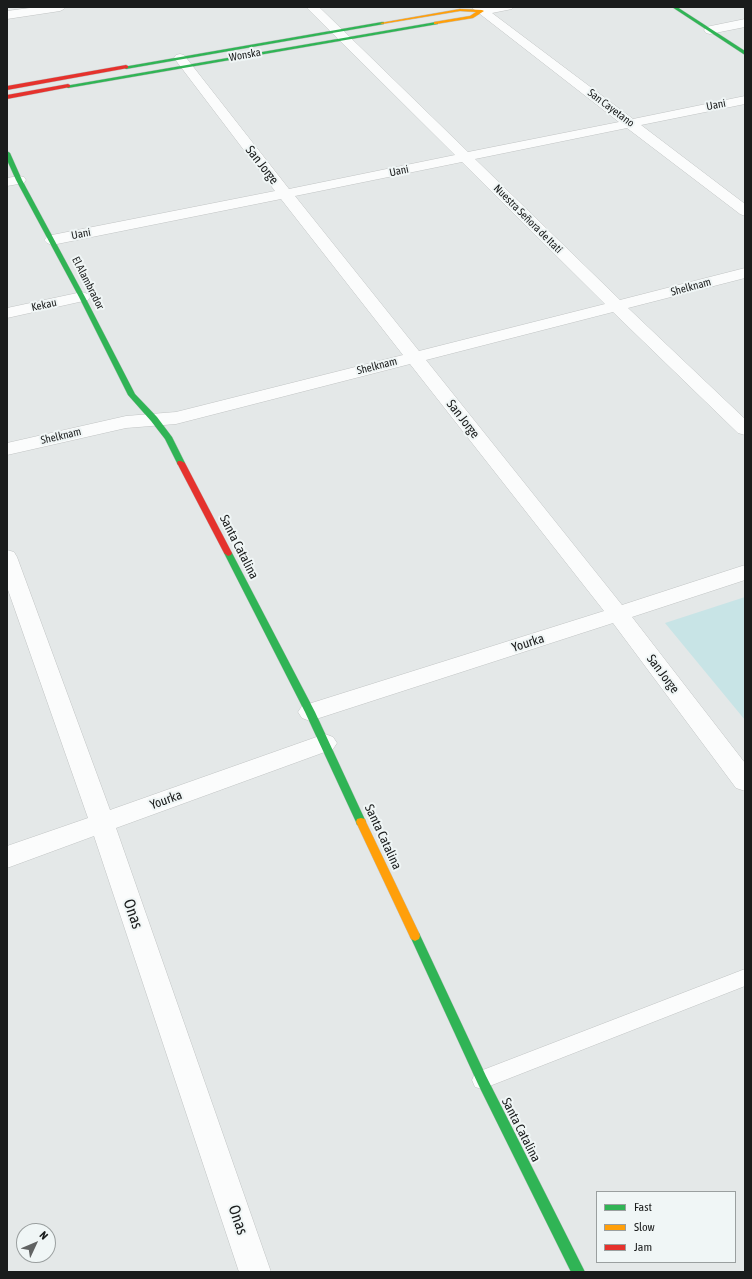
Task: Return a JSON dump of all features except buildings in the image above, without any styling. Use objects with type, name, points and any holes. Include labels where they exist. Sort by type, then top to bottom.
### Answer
[{"type":"street","points":[[7,15],[60,7]]},
{"type":"street","name":"Nuestra Señora de Itatí","points":[[312,7],[617,306],[745,429]]},
{"type":"street","name":"Wonska","points":[[7,96],[183,62],[339,35],[471,16],[479,9],[508,7]]},
{"type":"street","points":[[674,7],[745,52]]},
{"type":"street","name":"San Cayetano","points":[[479,9],[745,210]]},
{"type":"street","points":[[710,30],[745,23]]},
{"type":"street","name":"Wonska","points":[[7,88],[183,62]]},
{"type":"street","name":"San Jorge","points":[[183,62],[285,194],[618,614],[745,781]]},
{"type":"street","name":"Uani","points":[[52,240],[285,194],[630,122],[745,100]]},
{"type":"street","name":"El Alambrador","points":[[7,153],[13,181],[52,240],[132,395],[154,419]]},
{"type":"street","name":"Shelknam","points":[[7,449],[109,425],[154,419],[176,418],[745,273]]},
{"type":"street","name":"Kekau","points":[[7,313],[82,297]]},
{"type":"street","name":"Santa Catalina","points":[[154,419],[169,439],[310,712],[482,1080],[578,1272]]},
{"type":"street","name":"Onas","points":[[7,557],[102,823],[255,1272]]},
{"type":"street","name":"Yourka","points":[[310,712],[745,572]]},
{"type":"street","name":"Yourka","points":[[7,857],[324,743]]},
{"type":"lane","points":[[482,1080],[745,977]]},
{"type":"shaded area","points":[[745,597],[745,720],[665,623]]},
{"type":"traffic: fast","points":[[674,7],[745,53]]},
{"type":"traffic: fast","points":[[126,67],[382,23]]},
{"type":"traffic: fast","points":[[68,86],[436,23]]},
{"type":"traffic: fast","points":[[7,153],[19,180],[82,297],[132,395],[154,419],[169,439],[181,463]]},
{"type":"traffic: fast","points":[[228,553],[310,712],[361,822]]},
{"type":"traffic: fast","points":[[415,936],[482,1080],[578,1272]]},
{"type":"traffic: slow","points":[[382,23],[460,10],[482,11],[471,17],[436,23]]},
{"type":"traffic: slow","points":[[361,822],[415,936]]},
{"type":"traffic: jam","points":[[7,88],[126,67]]},
{"type":"traffic: jam","points":[[7,97],[68,86]]},
{"type":"traffic: jam","points":[[181,463],[228,553]]}]
